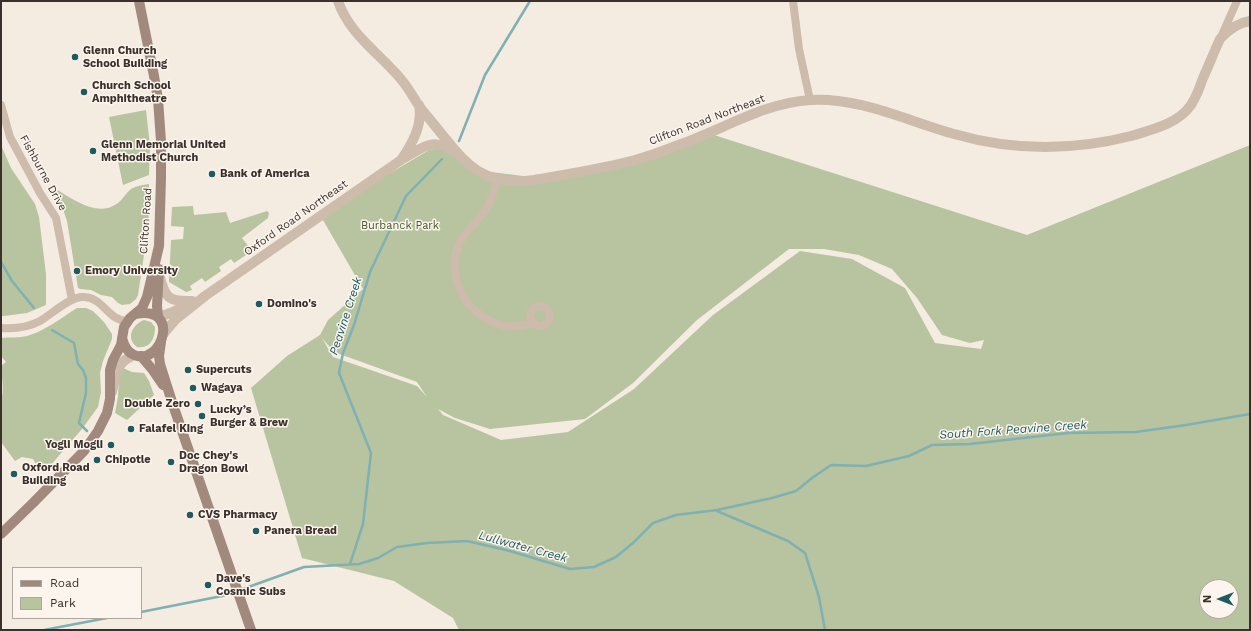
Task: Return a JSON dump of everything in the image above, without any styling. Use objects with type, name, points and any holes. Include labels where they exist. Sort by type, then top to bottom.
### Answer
[{"type":"main road","name":"Clifton Road","points":[[139,1],[158,99],[161,141],[159,246]]},
{"type":"main road","points":[[159,246],[157,306],[159,317],[163,324],[160,364],[251,630]]},
{"type":"main road","points":[[159,246],[147,297],[142,308],[127,322],[123,331],[122,339],[127,349],[145,359],[159,378],[172,400]]},
{"type":"main road","points":[[135,314],[148,312],[159,317]]},
{"type":"main road","points":[[137,355],[150,354],[156,349],[162,337]]},
{"type":"street","name":"Clifton Road Northeast","points":[[338,1],[344,16],[351,26],[401,79],[419,105],[455,151],[470,166],[479,172],[511,182],[528,181],[634,160],[682,144],[763,110],[810,100],[837,101],[867,106],[954,134],[994,143],[1026,147],[1046,147],[1074,146],[1112,140],[1153,130],[1178,117],[1190,105],[1220,39],[1226,32],[1238,24],[1250,21]]},
{"type":"street","points":[[793,1],[799,49],[810,100]]},
{"type":"street","points":[[1220,39],[1237,1]]},
{"type":"street","name":"Fishburne Drive","points":[[1,105],[10,136],[40,193],[56,218],[72,300]]},
{"type":"street","name":"Oxford Road Northeast","points":[[401,160],[414,140],[418,129],[420,112],[419,105]]},
{"type":"street","name":"Oxford Road Northeast","points":[[162,337],[176,319],[206,296],[401,160],[428,144],[433,143],[447,146],[455,151]]},
{"type":"street","points":[[498,179],[487,208],[473,223],[461,242],[455,258],[455,272],[459,289],[466,302],[481,316],[496,323],[507,327],[534,323]]},
{"type":"street","points":[[158,270],[165,294],[170,299],[178,301],[192,301]]},
{"type":"street","name":"Oxford Road Northeast","points":[[159,317],[206,296]]},
{"type":"street","points":[[1,328],[17,329],[29,326],[40,321],[72,300],[82,297],[97,300],[116,318],[127,322]]},
{"type":"street","points":[[110,399],[110,370],[122,339]]},
{"type":"street","points":[[1,534],[84,451],[96,436],[107,413],[120,364],[124,359],[137,355]]},
{"type":"green space","points":[[146,110],[150,146],[149,175],[123,185],[109,117]]},
{"type":"green space","name":"Burbanck Park","points":[[714,135],[1027,235],[1250,145],[1250,630],[459,630],[453,618],[394,581],[302,558],[251,388],[287,356],[320,335],[328,320],[363,289],[320,215],[429,150],[439,148],[483,171],[531,177],[619,166]],"holes":[[[789,249],[824,249],[859,255],[892,269],[917,298],[942,335],[970,343],[984,340],[981,349],[935,343],[905,288],[852,259],[800,251],[713,315],[634,389],[568,432],[501,440],[443,415],[438,409],[455,418],[490,429],[585,419],[633,383],[697,320]],[[322,338],[334,352],[417,382],[427,397],[417,386],[333,357]]]},
{"type":"green space","points":[[1,145],[11,168],[35,204],[39,217],[46,274],[46,305],[27,313],[4,316],[1,316]]},
{"type":"green space","points":[[149,184],[149,213],[146,251],[136,299],[130,304],[122,305],[112,297],[101,295],[91,290],[78,288],[67,221],[56,189],[86,206],[102,209],[118,203],[131,189],[137,186]]},
{"type":"green space","points":[[193,206],[194,215],[226,212],[230,223],[267,211],[269,213],[268,218],[242,238],[252,251],[234,263],[231,259],[219,267],[221,271],[205,282],[202,278],[190,286],[192,290],[186,292],[169,282],[171,240],[183,239],[184,227],[171,226],[172,207]]},
{"type":"green space","points":[[77,308],[86,308],[93,311],[104,322],[112,334],[112,339],[100,373],[101,392],[98,407],[82,429],[44,472],[39,469],[33,459],[22,457],[15,461],[1,442],[1,399],[3,387],[1,366],[6,362],[1,356],[1,338],[24,337],[34,334],[53,324]]},
{"type":"green space","points":[[144,320],[151,322],[155,327],[153,339],[148,345],[137,347],[131,340],[132,332],[140,322]]},
{"type":"green space","points":[[123,368],[132,372],[144,373],[149,381],[154,395],[127,420],[115,413],[119,379]]},
{"type":"waterway","name":"Peavine Creek","points":[[459,141],[485,75],[530,1]]},
{"type":"waterway","name":"Peavine Creek","points":[[350,564],[363,524],[371,453],[339,373],[343,353],[354,325],[370,272],[406,196],[442,159]]},
{"type":"waterway","points":[[1,262],[12,281],[34,308]]},
{"type":"waterway","points":[[52,330],[74,343],[78,364],[83,370],[86,378],[86,393],[79,423],[87,431]]},
{"type":"waterway","name":"South Fork Peavine Creek","points":[[240,590],[304,567],[359,564],[378,558],[397,547],[427,543],[467,541],[510,551],[570,569],[594,567],[616,557],[653,523],[676,515],[717,510],[796,491],[831,465],[866,466],[909,456],[932,445],[970,444],[1068,433],[1136,432],[1250,414]]},
{"type":"waterway","name":"Lullwater Creek","points":[[717,511],[788,541],[805,553],[819,597],[825,630]]},
{"type":"waterway","name":"Peavine Creek","points":[[142,612],[222,596],[235,591]]},
{"type":"waterway","name":"Peavine Creek","points":[[44,630],[102,619]]},
{"type":"place","name":"Glenn Church School Building","points":[[75,57]]},
{"type":"place","name":"Church School Amphitheatre","points":[[84,92]]},
{"type":"place","name":"Glenn Memorial United Methodist Church","points":[[93,151]]},
{"type":"place","name":"Bank of America","points":[[212,174]]},
{"type":"place","name":"Emory University","points":[[77,271]]},
{"type":"place","name":"Domino's","points":[[259,304]]},
{"type":"place","name":"Supercuts","points":[[188,370]]},
{"type":"place","name":"Wagaya","points":[[193,388]]},
{"type":"place","name":"Double Zero","points":[[198,404]]},
{"type":"place","name":"Lucky’s Burger & Brew","points":[[202,416]]},
{"type":"place","name":"Falafel King","points":[[131,429]]},
{"type":"place","name":"Yogli Mogli","points":[[111,445]]},
{"type":"place","name":"Chipotle","points":[[97,460]]},
{"type":"place","name":"Doc Chey's Dragon Bowl","points":[[171,462]]},
{"type":"place","name":"Oxford Road Building","points":[[14,474]]},
{"type":"place","name":"CVS Pharmacy","points":[[190,515]]},
{"type":"place","name":"Panera Bread","points":[[256,531]]},
{"type":"place","name":"Dave's Cosmic Subs","points":[[208,585]]}]
